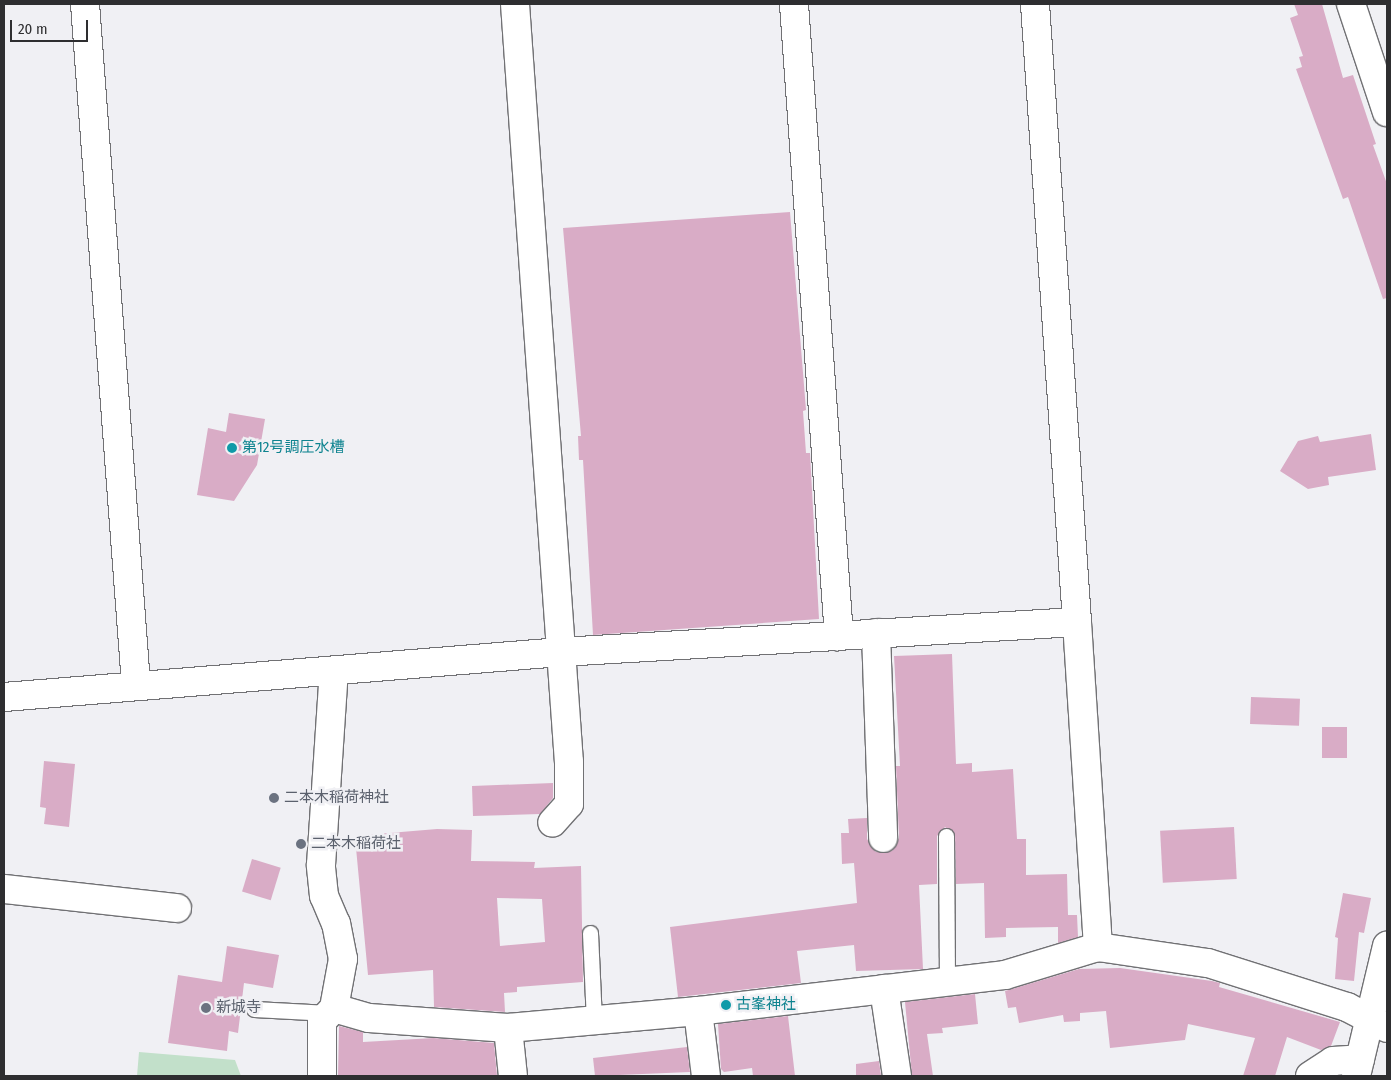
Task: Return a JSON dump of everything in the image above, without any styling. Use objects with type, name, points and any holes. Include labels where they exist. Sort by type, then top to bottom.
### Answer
[{"type":"street","points":[[85,4],[136,684]]},
{"type":"street","points":[[515,4],[561,652],[569,804],[552,823]]},
{"type":"street","points":[[794,4],[839,636]]},
{"type":"street","points":[[1035,4],[1098,947]]},
{"type":"street","points":[[1351,4],[1387,112]]},
{"type":"street","points":[[4,697],[136,684],[561,652],[1077,622]]},
{"type":"street","points":[[876,633],[883,838]]},
{"type":"street","points":[[322,1076],[320,1029],[331,1011],[343,958],[336,924],[324,896],[321,865],[334,670]]},
{"type":"street","points":[[4,889],[177,908]]},
{"type":"street","points":[[1310,1076],[1333,1061],[1358,1068],[1379,1024],[1387,946]]},
{"type":"street","points":[[331,1011],[369,1018],[508,1028],[698,1011],[1005,975],[1098,947],[1208,963],[1347,1007],[1379,1024]]},
{"type":"street","points":[[884,989],[897,1076]]},
{"type":"street","points":[[698,1011],[706,1076]]},
{"type":"street","points":[[508,1028],[514,1076]]},
{"type":"lane","points":[[946,836],[947,982]]},
{"type":"lane","points":[[590,933],[594,1020]]},
{"type":"lane","points":[[254,1008],[331,1011]]},
{"type":"green space","points":[[139,1052],[235,1060],[241,1076],[137,1076]]},
{"type":"building","points":[[1294,4],[1322,4],[1343,78],[1353,75],[1376,144],[1373,145],[1387,184],[1387,298],[1383,299],[1348,197],[1343,199],[1296,69],[1302,67],[1299,57],[1303,56],[1290,18],[1298,15]]},
{"type":"building","points":[[790,212],[806,410],[803,411],[806,453],[810,453],[819,619],[593,635],[583,460],[579,460],[578,436],[581,436],[563,228]]},
{"type":"building","name":"第12号調圧水槽","points":[[229,413],[265,419],[257,465],[234,501],[197,495],[208,428],[226,432]]},
{"type":"building","points":[[1371,434],[1376,470],[1328,477],[1329,485],[1308,489],[1280,471],[1298,441],[1318,436],[1320,442]]},
{"type":"building","points":[[952,654],[956,764],[972,763],[972,772],[1013,769],[1017,839],[1026,839],[1026,875],[1067,874],[1068,915],[1077,915],[1078,937],[1058,943],[1058,927],[1006,928],[1006,937],[985,938],[984,883],[956,884],[955,835],[945,827],[937,836],[937,884],[919,885],[923,969],[856,971],[854,945],[797,951],[801,983],[678,997],[670,927],[857,903],[854,863],[842,864],[841,833],[849,833],[848,819],[867,818],[867,839],[876,852],[892,851],[899,838],[896,766],[900,766],[894,656]]},
{"type":"building","points":[[1251,697],[1300,699],[1299,726],[1250,724]]},
{"type":"building","points":[[1322,727],[1347,727],[1347,758],[1322,758]]},
{"type":"building","points":[[44,761],[75,764],[69,827],[44,824],[46,808],[40,807]]},
{"type":"building","points":[[553,783],[553,798],[540,814],[473,816],[472,786]]},
{"type":"building","points":[[1234,827],[1237,879],[1163,883],[1160,831]]},
{"type":"building","points":[[437,829],[472,830],[471,861],[535,862],[534,868],[581,866],[583,982],[517,987],[517,992],[504,993],[505,1012],[434,1007],[433,970],[368,975],[356,848],[366,848],[365,835]],"holes":[[[497,898],[542,899],[545,942],[500,946]]]},
{"type":"building","points":[[252,859],[281,868],[271,900],[242,892]]},
{"type":"building","points":[[1343,893],[1371,898],[1364,933],[1359,932],[1354,981],[1335,979],[1338,938],[1335,937]]},
{"type":"building","points":[[227,946],[279,955],[273,988],[244,983],[238,1033],[229,1031],[227,1051],[168,1043],[178,975],[222,982]]},
{"type":"building","points":[[1120,968],[1212,981],[1220,983],[1219,987],[1340,1022],[1331,1046],[1321,1050],[1287,1037],[1275,1076],[1243,1076],[1255,1038],[1188,1024],[1185,1040],[1110,1048],[1106,1011],[1080,1013],[1080,1021],[1064,1022],[1063,1015],[1019,1023],[1016,1007],[1008,1008],[1005,991],[1079,969]]},
{"type":"building","points":[[975,994],[978,1024],[942,1028],[943,1033],[927,1034],[933,1076],[912,1076],[905,1002]]},
{"type":"building","points":[[788,1016],[795,1076],[753,1076],[752,1068],[724,1072],[721,1069],[718,1024]]},
{"type":"building","points":[[339,1026],[363,1032],[363,1042],[434,1038],[494,1043],[497,1076],[338,1076]]},
{"type":"building","points":[[687,1047],[690,1072],[595,1076],[593,1058]]},
{"type":"building","points":[[879,1061],[881,1076],[856,1076],[856,1064]]},
{"type":"place","name":"第12号調圧水槽","points":[[232,448]]},
{"type":"place","name":"二本木稲荷神社","points":[[274,798]]},
{"type":"place","name":"二本木稲荷社","points":[[301,844]]},
{"type":"place","name":"古峯神社","points":[[726,1005]]},
{"type":"place","name":"新城寺","points":[[206,1008]]}]
